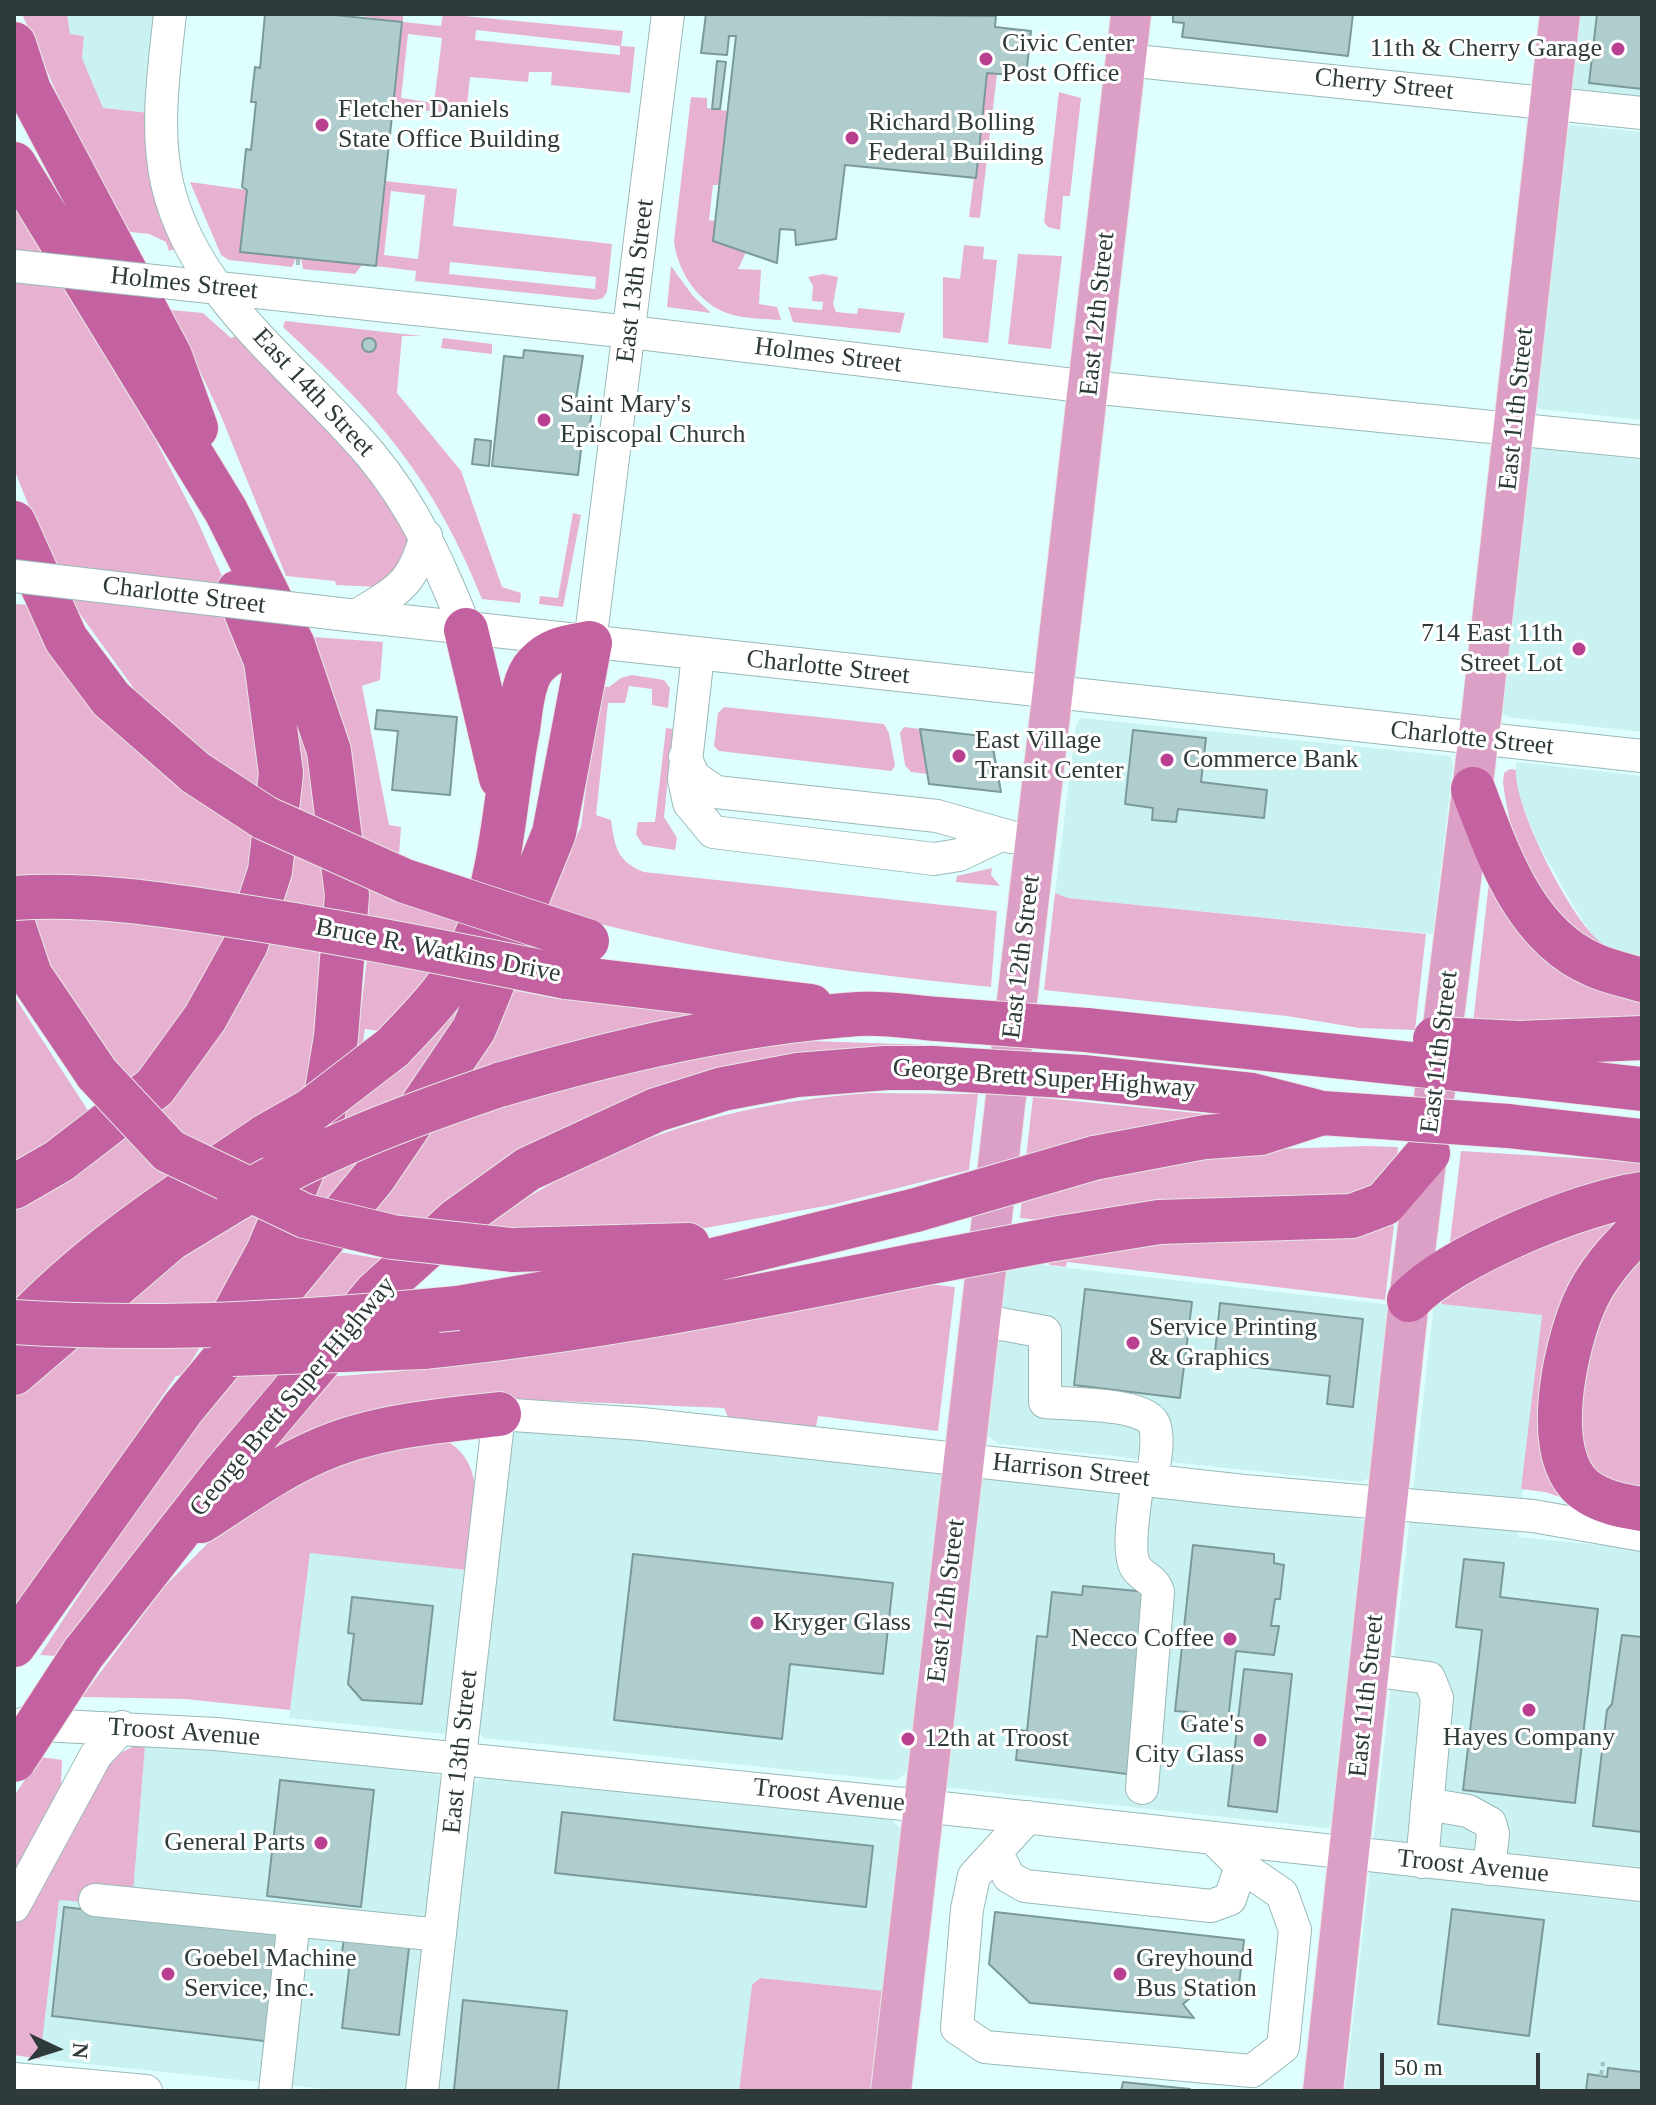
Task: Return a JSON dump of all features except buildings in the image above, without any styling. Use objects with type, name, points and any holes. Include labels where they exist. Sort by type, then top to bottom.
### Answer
[{"type":"highway","points":[[14,44],[29,90],[170,356],[226,511]]},
{"type":"highway","points":[[14,164],[226,511],[293,645],[329,751],[347,895],[336,1037],[321,1126],[268,1252],[183,1408]]},
{"type":"highway","points":[[14,1187],[59,1161],[155,1087],[205,1018],[246,944],[270,871],[281,773],[266,661],[161,407]]},
{"type":"highway","points":[[14,523],[66,639],[111,699],[196,773],[265,818],[577,959],[724,993],[861,1013]]},
{"type":"highway","points":[[466,630],[504,800]]},
{"type":"highway","points":[[14,1333],[51,1293],[150,1214],[266,1136],[310,1111],[392,1048],[454,980],[478,931],[495,873],[504,800],[525,689],[533,668],[554,649],[590,643],[554,833],[474,1029],[374,1177],[183,1408],[14,1645]]},
{"type":"highway","points":[[1473,789],[1503,863],[1535,919],[1556,941],[1593,964],[1642,980]]},
{"type":"highway","name":"Bruce R. Watkins Drive","points":[[14,898],[52,896],[151,903],[302,926],[577,959]]},
{"type":"highway","points":[[14,927],[30,975],[97,1074],[169,1151],[305,1216],[392,1237],[512,1250],[798,1239]]},
{"type":"highway","name":"George Brett Super Highway","points":[[14,1373],[170,1239],[286,1169],[384,1124],[499,1085],[599,1056],[694,1035],[861,1013],[1086,1030],[1308,1052],[1367,1048],[1518,1059]]},
{"type":"highway","points":[[1518,1059],[1642,1038]]},
{"type":"highway","points":[[1518,1059],[1642,1089]]},
{"type":"highway","name":"George Brett Super Highway","points":[[14,1760],[83,1654],[377,1292],[457,1220],[528,1169],[656,1110],[723,1089],[797,1075],[932,1068],[1082,1077],[1252,1095],[1322,1113],[1508,1126],[1642,1141]]},
{"type":"highway","points":[[14,1322],[187,1328],[286,1324],[458,1308],[652,1275],[916,1210],[1094,1158],[1205,1137],[1260,1133],[1322,1113]]},
{"type":"highway","points":[[14,1341],[173,1354],[287,1355],[423,1347],[544,1335],[1159,1222],[1352,1216],[1384,1204],[1428,1153]]},
{"type":"highway","points":[[1409,1300],[1441,1275],[1539,1225],[1602,1200],[1642,1194]]},
{"type":"highway","points":[[1642,1227],[1610,1259],[1584,1304],[1567,1355],[1560,1407],[1564,1456],[1583,1488],[1615,1506],[1642,1509]]},
{"type":"highway","points":[[175,1537],[317,1451],[398,1428],[499,1414]]},
{"type":"main road","name":"East 12th Street","points":[[891,2091],[979,1320],[1017,837],[1052,692],[1090,387],[1131,14]]},
{"type":"main road","name":"East 11th Street","points":[[1323,2091],[1409,1300],[1479,741],[1560,14]]},
{"type":"street","name":"East 14th Street","points":[[170,14],[161,91],[167,182],[181,225],[218,288],[266,346],[332,409],[409,505],[426,536],[466,630]]},
{"type":"street","name":"East 13th Street","points":[[590,643],[668,14]]},
{"type":"street","name":"Cherry Street","points":[[1126,60],[1642,113]]},
{"type":"street","name":"Holmes Street","points":[[14,266],[630,332],[1090,387],[1642,442]]},
{"type":"street","points":[[352,615],[402,587],[416,571],[426,536]]},
{"type":"street","name":"Charlotte Street","points":[[14,576],[466,630],[1479,741],[1642,756]]},
{"type":"street","points":[[698,655],[684,779],[689,803],[713,832],[934,859],[959,855],[1017,837]]},
{"type":"street","points":[[685,757],[694,777],[716,792],[937,816],[1017,837]]},
{"type":"street","points":[[979,1320],[1045,1332],[1045,1402],[1131,1409],[1150,1418],[1155,1426],[1132,1557],[1138,1570],[1155,1582],[1158,1592],[1142,1788]]},
{"type":"street","name":"East 13th Street","points":[[422,2091],[499,1414]]},
{"type":"street","name":"Harrison Street","points":[[499,1414],[642,1424],[1145,1480],[1533,1516],[1642,1535]]},
{"type":"street","points":[[1369,1670],[1429,1678],[1437,1698],[1422,1862]]},
{"type":"street","name":"Troost Avenue","points":[[14,1724],[122,1727],[460,1760],[1028,1817],[1642,1885]]},
{"type":"street","points":[[14,1906],[96,1755],[122,1727]]},
{"type":"street","points":[[1427,1804],[1468,1811],[1490,1823],[1493,1834],[1489,1869]]},
{"type":"street","points":[[1028,1817],[974,1876],[967,1909],[957,2028],[985,2047],[1252,2071],[1283,2047],[1295,1930],[1282,1894],[1241,1866],[1213,1838]]},
{"type":"street","points":[[997,1854],[1009,1877],[1025,1886],[1211,1906],[1230,1899],[1241,1866]]},
{"type":"street","points":[[95,1900],[440,1935]]},
{"type":"street","points":[[275,2091],[294,1920]]},
{"type":"street","points":[[14,2068],[77,2084]]},
{"type":"street","points":[[14,2079],[146,2091]]},
{"type":"path","points":[[298,258],[298,265]]},
{"type":"path","points":[[1601,2076],[1603,2062]]},
{"type":"shaded area","points":[[22,14],[67,14],[70,34],[84,36],[82,58],[103,108],[149,113],[176,249],[169,251],[166,242],[149,234],[122,231],[100,192]]},
{"type":"shaded area","points":[[67,14],[160,14],[149,113],[103,108],[82,58],[84,36],[70,34]]},
{"type":"shaded area","points":[[351,14],[403,14],[403,22],[441,26],[443,14],[623,31],[621,46],[635,47],[630,93],[551,85],[552,72],[529,72],[528,82],[470,77],[466,115],[393,107],[402,23]],"holes":[[[476,30],[620,46],[620,55],[475,40]],[[408,34],[442,38],[434,103],[401,98]]]},
{"type":"shaded area","name":"11th & Cherry Garage","points":[[1578,14],[1642,14],[1642,103],[1578,94],[1572,87]]},
{"type":"shaded area","points":[[987,73],[997,74],[980,218],[969,217]]},
{"type":"shaded area","points":[[1059,92],[1081,98],[1070,196],[1063,196],[1060,230],[1048,227],[1044,222]]},
{"type":"shaded area","points":[[691,97],[707,98],[707,108],[728,111],[719,185],[713,185],[709,220],[715,221],[713,241],[746,252],[738,269],[761,270],[759,304],[777,307],[781,320],[742,317],[719,310],[699,295],[680,264],[674,241]]},
{"type":"shaded area","points":[[1571,125],[1642,132],[1642,420],[1540,409],[1535,405],[1567,129]]},
{"type":"shaded area","points":[[385,181],[457,189],[453,226],[612,244],[607,292],[603,298],[595,300],[415,281],[416,271],[376,266]],"holes":[[[391,191],[425,195],[418,259],[384,255]],[[450,262],[596,277],[595,289],[449,274]]]},
{"type":"shaded area","points":[[190,182],[247,190],[240,251],[296,258],[292,267],[229,260],[221,255]]},
{"type":"shaded area","points":[[17,212],[155,439],[197,520],[238,612],[270,795],[225,769],[160,717],[135,690],[80,614],[44,544],[14,469],[14,213]]},
{"type":"shaded area","points":[[964,245],[984,247],[983,259],[997,260],[988,343],[943,338],[943,277],[960,279]]},
{"type":"shaded area","points":[[1018,254],[1062,256],[1051,349],[1008,344]]},
{"type":"shaded area","points":[[301,258],[362,265],[355,274],[303,269]]},
{"type":"shaded area","points":[[671,266],[693,296],[711,313],[667,307]]},
{"type":"shaded area","points":[[823,274],[838,277],[833,304],[836,312],[857,314],[858,308],[905,313],[900,333],[793,322],[788,307],[822,310],[823,302],[812,301],[813,286],[808,277]]},
{"type":"shaded area","points":[[171,310],[203,313],[231,338],[236,336],[368,474],[410,540],[411,552],[378,587],[336,585],[335,581],[286,576],[221,416]]},
{"type":"shaded area","points":[[285,321],[422,336],[402,336],[397,393],[461,471],[502,587],[521,593],[520,603],[482,599],[444,517],[400,450],[347,389],[283,327]]},
{"type":"shaded area","points":[[443,338],[492,344],[492,354],[441,348]]},
{"type":"shaded area","name":"714 East 11th Street Lot","points":[[1537,448],[1642,460],[1642,732],[1508,717],[1501,712],[1531,450]]},
{"type":"shaded area","points":[[573,513],[581,515],[563,607],[539,604],[540,596],[558,598]]},
{"type":"shaded area","points":[[14,604],[32,605],[264,836],[238,933],[128,1095],[89,1051],[14,898]]},
{"type":"shaded area","points":[[313,637],[383,642],[380,680],[362,686],[389,825],[401,827],[399,854],[362,841]]},
{"type":"shaded area","points":[[632,675],[664,680],[670,688],[668,708],[652,705],[652,689],[629,686],[625,703],[608,703],[596,815],[611,820],[622,858],[644,872],[997,911],[991,987],[763,958],[651,936],[539,907],[581,827],[599,686],[609,687],[621,678]]},
{"type":"shaded area","points":[[300,701],[332,875],[317,1077],[14,1318],[14,1200],[209,1048]]},
{"type":"shaded area","points":[[724,707],[884,724],[889,733],[895,766],[891,771],[719,751],[714,746],[718,713]]},
{"type":"shaded area","points":[[1081,718],[1450,756],[1453,766],[1433,934],[1068,898],[1055,893],[1076,725]]},
{"type":"shaded area","points":[[904,727],[920,729],[927,774],[911,772],[905,765],[900,733]]},
{"type":"shaded area","points":[[666,728],[673,729],[664,817],[677,838],[675,850],[643,845],[636,834],[638,822],[655,822]]},
{"type":"shaded area","points":[[1516,762],[1642,776],[1642,956],[1610,949],[1594,937],[1580,917],[1538,844],[1516,789]]},
{"type":"shaded area","points":[[1510,769],[1516,770],[1517,786],[1533,833],[1572,907],[1585,926],[1607,947],[1642,956],[1642,970],[1592,946],[1572,930],[1541,894],[1512,830],[1503,782],[1504,773]]},
{"type":"shaded area","points":[[992,868],[991,875],[1000,886],[956,882],[957,876]]},
{"type":"shaded area","points":[[1489,882],[1642,991],[1642,1028],[1472,1032]]},
{"type":"shaded area","points":[[367,884],[467,922],[459,937],[367,918]]},
{"type":"shaded area","points":[[1055,893],[1068,898],[1426,934],[1415,1030],[1359,1028],[1287,1016],[1044,990]]},
{"type":"shaded area","points":[[367,959],[440,974],[387,1032],[365,1029],[361,1055],[355,1061]]},
{"type":"shaded area","points":[[485,983],[422,1089],[342,1123],[348,1098]]},
{"type":"shaded area","points":[[507,989],[558,999],[560,995],[697,1011],[702,1020],[455,1078]]},
{"type":"shaded area","points":[[14,996],[96,1123],[14,1172]]},
{"type":"shaded area","points":[[812,1041],[930,1045],[929,1052],[796,1061],[419,1229],[351,1218],[417,1130],[480,1107],[744,1046]]},
{"type":"shaded area","points":[[871,1093],[978,1094],[969,1170],[831,1205],[678,1233],[470,1236],[564,1177],[660,1134],[762,1107]]},
{"type":"shaded area","points":[[1033,1097],[1237,1117],[1026,1157]]},
{"type":"shaded area","points":[[384,1143],[306,1242],[312,1206],[326,1169]]},
{"type":"shaded area","points":[[1398,1147],[1396,1170],[1370,1196],[1055,1222],[1020,1218],[1022,1198],[1172,1163],[1276,1149]]},
{"type":"shaded area","points":[[1461,1151],[1642,1162],[1642,1183],[1449,1249]]},
{"type":"shaded area","points":[[283,1192],[246,1272],[183,1375],[176,1376],[14,1614],[14,1388],[104,1307]]},
{"type":"shaded area","points":[[1642,1199],[1579,1283],[1578,1503],[1545,1492],[1521,1489],[1542,1315],[1441,1304],[1445,1293]]},
{"type":"shaded area","points":[[1391,1217],[1394,1225],[1385,1300],[1067,1262],[1066,1267],[1049,1265],[1051,1251]]},
{"type":"shaded area","points":[[1642,1242],[1642,1489],[1609,1478],[1602,1486],[1575,1450],[1582,1342]]},
{"type":"shaded area","points":[[328,1250],[388,1260],[344,1305],[281,1309]]},
{"type":"shaded area","points":[[1004,1263],[1393,1305],[1374,1476],[1360,1482],[998,1444],[983,1432]]},
{"type":"shaded area","points":[[919,1283],[955,1287],[938,1431],[818,1416],[816,1427],[728,1417],[724,1408],[510,1399],[251,1475],[328,1377],[402,1371],[407,1366]]},
{"type":"shaded area","points":[[1434,1303],[1542,1315],[1518,1537],[1642,1549],[1642,2091],[1345,2091]]},
{"type":"shaded area","points":[[291,1369],[57,1656],[40,1655],[135,1510],[235,1370]]},
{"type":"shaded area","points":[[521,1427],[944,1473],[908,1771],[897,1780],[888,1780],[483,1738],[478,1731],[510,1442],[515,1429]]},
{"type":"shaded area","points":[[440,1437],[457,1448],[468,1462],[474,1478],[475,1514],[467,1570],[310,1553],[290,1710],[185,1699],[82,1697],[164,1587],[234,1517],[307,1469]]},
{"type":"shaded area","points":[[991,1478],[1358,1518],[1368,1523],[1335,1825],[1327,1828],[943,1787],[979,1481]]},
{"type":"shaded area","points":[[310,1552],[467,1570],[449,1729],[444,1734],[289,1718]]},
{"type":"shaded area","points":[[134,1746],[145,1746],[133,1893],[85,1902],[59,1900],[40,2059],[14,2055],[14,1922],[113,1757]]},
{"type":"shaded area","points":[[145,1746],[250,1750],[434,1772],[439,1776],[443,1784],[406,2091],[345,2091],[40,2059],[59,1899],[133,1892]]},
{"type":"shaded area","points":[[40,1757],[62,1760],[61,1785],[14,1873],[14,1796]]},
{"type":"shaded area","points":[[487,1776],[892,1820],[903,1831],[885,1991],[760,1978],[752,1985],[739,2091],[438,2091],[471,1784]]},
{"type":"shaded area","points":[[760,1978],[885,1991],[874,2091],[739,2091],[752,1985]]},
{"type":"place","name":"11th & Cherry Garage","points":[[1618,49]]},
{"type":"place","name":"Civic Center Post Office","points":[[986,59]]},
{"type":"place","name":"Fletcher Daniels State Office Building","points":[[322,125]]},
{"type":"place","name":"Richard Bolling Federal Building","points":[[852,138]]},
{"type":"place","name":"Saint Mary's Episcopal Church","points":[[544,420]]},
{"type":"place","name":"714 East 11th Street Lot","points":[[1579,649]]},
{"type":"place","name":"East Village Transit Center","points":[[959,756]]},
{"type":"place","name":"Commerce Bank","points":[[1167,760]]},
{"type":"place","name":"Service Printing & Graphics","points":[[1133,1343]]},
{"type":"place","name":"Kryger Glass","points":[[757,1623]]},
{"type":"place","name":"Necco Coffee","points":[[1230,1639]]},
{"type":"place","name":"Hayes Company","points":[[1529,1710]]},
{"type":"place","name":"12th at Troost","points":[[908,1739]]},
{"type":"place","name":"Gate's City Glass","points":[[1260,1740]]},
{"type":"place","name":"General Parts","points":[[321,1843]]},
{"type":"place","name":"Goebel Machine Service, Inc.","points":[[168,1974]]},
{"type":"place","name":"Greyhound Bus Station","points":[[1120,1974]]}]
